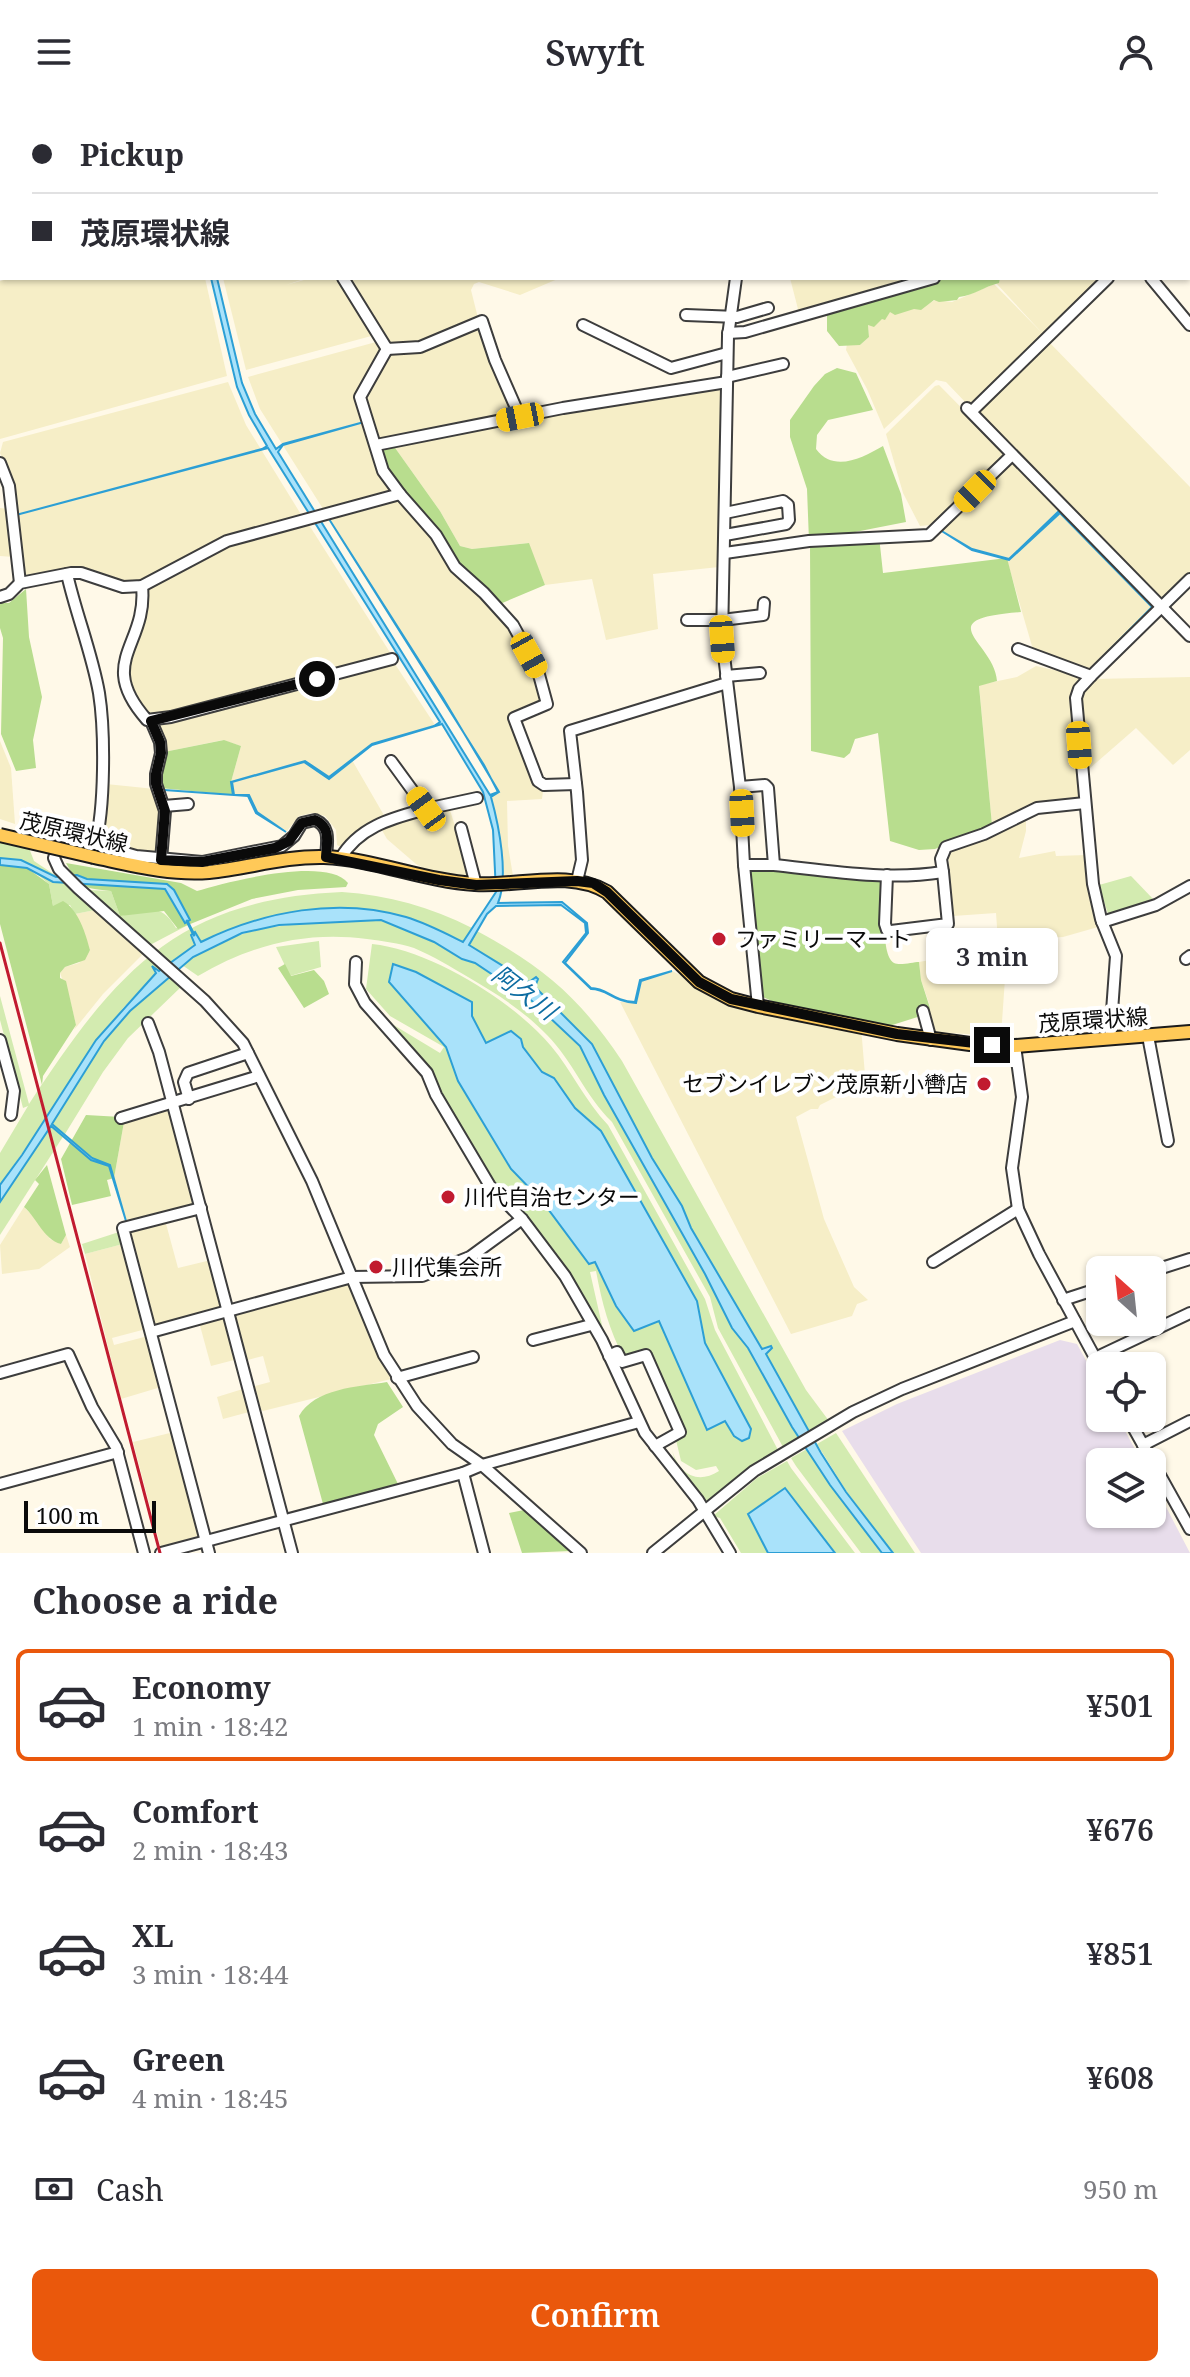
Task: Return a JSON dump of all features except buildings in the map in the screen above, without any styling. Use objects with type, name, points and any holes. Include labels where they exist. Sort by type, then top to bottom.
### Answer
[{"type":"main road","name":"茂原環状線","points":[[0,835],[94,851],[155,870],[192,873],[281,860],[333,858],[476,885],[593,883],[607,892],[699,982],[731,999],[931,1040],[1015,1046],[1190,1032]]},
{"type":"street","points":[[344,280],[387,349]]},
{"type":"street","points":[[736,280],[728,335],[722,620],[740,787],[744,865],[758,1006]]},
{"type":"street","points":[[728,335],[927,280]]},
{"type":"street","points":[[1106,280],[970,410],[1190,636]]},
{"type":"street","points":[[1153,280],[1190,325]]},
{"type":"street","points":[[686,315],[737,317],[768,308]]},
{"type":"street","points":[[387,349],[420,347],[482,321],[520,417]]},
{"type":"street","points":[[583,325],[671,368],[728,352]]},
{"type":"street","points":[[387,349],[360,397],[385,476],[436,535],[451,562],[513,625],[538,671],[547,704],[514,718],[538,781],[544,785],[576,784]]},
{"type":"street","points":[[376,445],[727,379],[783,364]]},
{"type":"street","points":[[725,553],[809,541],[929,535],[1012,455]]},
{"type":"street","points":[[0,463],[9,486],[20,583]]},
{"type":"street","points":[[0,597],[9,594],[20,583],[67,574],[81,573],[123,587],[142,586],[220,544],[400,494]]},
{"type":"street","points":[[725,513],[783,501],[787,502],[789,520],[786,524],[725,535]]},
{"type":"street","points":[[67,574],[99,693],[100,826],[94,851]]},
{"type":"street","points":[[1110,1039],[1116,956],[1102,922],[1093,884],[1076,698],[1079,689],[1091,676],[1190,579]]},
{"type":"street","points":[[142,586],[142,605],[122,668],[129,699],[147,720],[392,659]]},
{"type":"street","points":[[687,620],[763,615],[764,603]]},
{"type":"street","points":[[1018,649],[1091,676]]},
{"type":"street","points":[[577,881],[582,860],[570,731],[727,680],[760,673]]},
{"type":"street","points":[[151,721],[161,753],[156,774],[156,784],[164,806],[161,860]]},
{"type":"street","points":[[391,761],[426,809]]},
{"type":"street","points":[[740,787],[765,785],[768,788],[774,865]]},
{"type":"street","points":[[477,798],[381,821],[333,858],[325,826],[315,820],[302,823],[289,841],[275,848],[202,862],[94,851],[74,838],[63,840],[55,848],[56,864],[78,888],[187,984],[236,1034],[312,1181],[384,1355],[433,1426],[581,1553]]},
{"type":"street","points":[[887,875],[886,928],[891,931],[907,930],[948,924],[941,859],[946,847],[984,834],[1037,808],[1085,803]]},
{"type":"street","points":[[164,806],[188,804]]},
{"type":"street","points":[[461,828],[476,885]]},
{"type":"street","points":[[744,865],[887,875],[943,872]]},
{"type":"street","points":[[1102,922],[1156,905],[1190,886]]},
{"type":"street","points":[[356,962],[355,984],[365,1003],[427,1073],[436,1095],[490,1186],[522,1219],[565,1276],[609,1356],[639,1422],[705,1510],[730,1553]]},
{"type":"street","points":[[923,1011],[931,1040]]},
{"type":"street","points":[[148,1023],[173,1104],[292,1553]]},
{"type":"street","points":[[1148,1036],[1168,1141]]},
{"type":"street","points":[[0,1040],[14,1091],[11,1115]]},
{"type":"street","points":[[1015,1046],[1022,1097],[1012,1168],[1018,1209],[1092,1352]]},
{"type":"street","points":[[189,1099],[184,1082],[188,1073],[248,1053]]},
{"type":"street","points":[[121,1118],[259,1076]]},
{"type":"street","points":[[201,1208],[123,1228],[209,1553]]},
{"type":"street","points":[[933,1262],[1018,1209]]},
{"type":"street","points":[[151,1332],[352,1277],[422,1276],[470,1257],[522,1219]]},
{"type":"street","points":[[1166,1267],[1190,1259]]},
{"type":"street","points":[[1063,1300],[1086,1293]]},
{"type":"street","points":[[1116,1352],[1190,1313]]},
{"type":"street","points":[[653,1553],[754,1471],[831,1425],[902,1389],[1075,1321]]},
{"type":"street","points":[[533,1340],[591,1325]]},
{"type":"street","points":[[609,1356],[617,1352],[622,1362],[646,1355],[680,1432],[655,1446]]},
{"type":"street","points":[[0,1373],[68,1354],[88,1399],[118,1452],[144,1553]]},
{"type":"street","points":[[397,1378],[473,1357]]},
{"type":"street","points":[[1143,1445],[1190,1421]]},
{"type":"street","points":[[161,1553],[463,1473],[639,1422]]},
{"type":"street","points":[[1136,1432],[1190,1529]]},
{"type":"street","points":[[0,1484],[118,1452]]},
{"type":"street","points":[[463,1473],[484,1553]]},
{"type":"shaded area","points":[[205,280],[227,376],[0,439],[0,281]]},
{"type":"shaded area","points":[[224,280],[301,280],[286,285],[304,280],[342,280],[375,335],[246,370]]},
{"type":"shaded area","points":[[352,280],[555,280],[520,295],[479,282],[474,284],[471,290],[478,318],[420,344],[392,347]]},
{"type":"shaded area","points":[[791,280],[915,280],[799,313]]},
{"type":"shaded area","points":[[998,280],[1102,280],[974,406],[969,406],[946,382],[936,380],[884,429],[846,350],[847,344],[860,345],[869,337],[868,324],[882,319],[889,312],[923,307],[935,300],[952,302],[994,284],[1044,335],[996,283]]},
{"type":"shaded area","points":[[480,328],[515,413],[377,441],[364,393],[389,353]]},
{"type":"shaded area","points":[[1048,341],[1190,487],[1190,575],[1162,602],[978,415],[978,410]]},
{"type":"shaded area","points":[[376,342],[382,348],[359,390],[394,491],[325,512],[260,409],[248,377]]},
{"type":"shaded area","points":[[228,382],[246,425],[302,516],[232,535],[145,581],[127,583],[90,573],[24,575],[11,479],[0,453],[3,442]]},
{"type":"shaded area","points":[[722,385],[719,567],[653,574],[658,629],[606,640],[592,579],[545,585],[528,543],[472,549],[460,546],[440,511],[393,445],[634,397]]},
{"type":"shaded area","points":[[939,385],[1007,454],[932,527],[920,526],[903,493],[886,434]]},
{"type":"shaded area","points":[[1011,460],[1060,508],[1009,559],[972,549],[940,529]]},
{"type":"shaded area","points":[[400,498],[512,630],[534,673],[543,701],[512,717],[536,784],[543,791],[542,799],[507,801],[508,846],[513,876],[502,876],[499,832],[491,797],[499,792],[328,517]]},
{"type":"shaded area","points":[[0,508],[8,509],[13,557],[0,556]]},
{"type":"shaded area","points":[[1060,512],[1152,607],[1086,671],[1034,653],[1007,560]]},
{"type":"shaded area","points":[[297,524],[309,525],[391,654],[150,719],[139,708],[125,674],[144,590],[221,546]]},
{"type":"shaded area","points":[[393,661],[435,725],[372,744],[352,760],[385,817],[374,822],[343,848],[337,845],[336,830],[325,816],[312,813],[299,816],[287,831],[257,813],[249,795],[234,795],[231,782],[241,746],[223,740],[164,752],[156,726],[159,724]]},
{"type":"shaded area","points":[[1036,666],[1086,677],[1078,684],[1082,801],[992,825],[979,685],[1017,677]]},
{"type":"shaded area","points":[[1190,677],[1190,750],[1173,765],[1136,728],[1089,769],[1082,697],[1093,679]]},
{"type":"shaded area","points":[[0,741],[11,768],[15,824],[0,819]]},
{"type":"shaded area","points":[[106,784],[155,789],[161,807],[158,853],[154,855],[102,842]]},
{"type":"shaded area","points":[[449,807],[470,877],[433,874],[416,864],[383,832],[381,825]]},
{"type":"shaded area","points":[[1026,818],[1019,858],[1055,851],[1056,856],[1086,855],[1088,887],[1098,927],[1063,937],[998,941],[996,913],[953,916],[948,851]]},
{"type":"shaded area","points":[[95,910],[144,953],[103,994],[74,1030],[76,1025],[70,1000],[60,973],[65,967],[79,963],[90,950],[75,914]]},
{"type":"shaded area","points":[[979,949],[1007,950],[1001,1036],[933,1032],[919,962],[941,958],[959,960]]},
{"type":"shaded area","points":[[672,971],[731,999],[861,1027],[865,1075],[854,1088],[820,1105],[818,1109],[796,1117],[824,1219],[854,1287],[868,1300],[857,1304],[852,1316],[791,1334],[620,1002],[635,1002],[641,981]]},
{"type":"shaded area","points":[[168,1110],[172,1112],[196,1207],[126,1223],[114,1178],[124,1122]]},
{"type":"shaded area","points":[[24,1207],[50,1239],[61,1244],[66,1235],[70,1247],[39,1269],[2,1274],[0,1245]]},
{"type":"shaded area","points":[[165,1220],[178,1268],[211,1260],[223,1305],[221,1309],[154,1327],[128,1232]]},
{"type":"shaded area","points":[[123,1244],[146,1329],[112,1338],[114,1345],[148,1336],[161,1387],[121,1399],[85,1254]]},
{"type":"shaded area","points":[[349,1283],[391,1379],[263,1411],[256,1407],[251,1387],[270,1382],[263,1356],[244,1361],[232,1317],[235,1313]]},
{"type":"shaded area","points":[[223,1316],[227,1318],[238,1359],[211,1366],[199,1322]]},
{"type":"shaded area","points":[[1060,1340],[1077,1344],[1086,1360],[1086,1432],[1126,1432],[1134,1448],[1086,1448],[1086,1528],[1166,1528],[1166,1507],[1190,1553],[921,1553],[842,1431],[897,1404]]},
{"type":"shaded area","points":[[246,1388],[251,1408],[249,1412],[223,1419],[217,1397]]},
{"type":"shaded area","points":[[174,1432],[200,1535],[161,1548],[133,1442]]},
{"type":"green space","points":[[941,280],[1000,280],[999,283],[957,300],[934,300],[921,310],[895,315],[890,312],[885,320],[882,319],[874,327],[868,325],[869,337],[860,345],[839,346],[827,331],[827,312]]},
{"type":"green space","points":[[837,368],[856,373],[873,410],[828,420],[817,435],[816,449],[823,456],[840,462],[857,459],[883,446],[901,494],[906,522],[809,541],[807,489],[790,437],[790,420],[814,386],[825,374]]},
{"type":"green space","points":[[393,445],[440,511],[460,546],[472,549],[529,543],[545,585],[500,604],[447,553],[384,465],[381,451]]},
{"type":"green space","points":[[879,536],[883,573],[1007,558],[1021,612],[993,615],[977,620],[971,627],[994,667],[997,681],[979,686],[992,825],[935,849],[919,850],[890,841],[878,733],[855,739],[850,753],[844,758],[811,751],[810,545]]},
{"type":"green space","points":[[26,589],[29,637],[42,697],[33,740],[36,768],[16,771],[1,734],[3,638],[0,603],[9,603]]},
{"type":"green space","points":[[224,740],[241,746],[231,782],[234,795],[160,788],[158,780],[164,752]]},
{"type":"green space","points":[[0,841],[29,848],[34,861],[58,877],[23,861],[0,858]]},
{"type":"green space","points":[[66,863],[181,883],[197,891],[252,877],[299,871],[337,875],[348,883],[346,887],[298,890],[252,899],[178,929],[164,911],[120,916],[111,891],[84,886]]},
{"type":"green space","points":[[0,865],[27,868],[49,884],[53,906],[63,901],[73,910],[90,950],[85,960],[65,967],[60,973],[60,978],[66,981],[76,1025],[43,1076],[42,1085],[0,924]]},
{"type":"green space","points":[[744,865],[887,875],[886,948],[894,963],[919,962],[930,1008],[927,1014],[886,1027],[776,1003],[763,997]]},
{"type":"green space","points":[[37,874],[53,882],[66,883],[95,910],[75,914],[70,905],[53,906],[49,884]]},
{"type":"green space","points":[[1131,876],[1154,900],[1108,914],[1099,885]]},
{"type":"green space","points":[[88,890],[111,891],[120,916],[152,910],[164,914],[176,928],[188,925],[150,945]]},
{"type":"green space","points":[[342,892],[409,903],[472,928],[463,943],[406,917],[354,908],[328,908],[276,915],[201,942],[191,935],[196,945],[159,972],[152,967],[157,973],[123,1008],[0,1185],[0,1153],[28,1106],[23,1108],[0,1020],[0,996],[29,1104],[91,1017],[122,981],[156,952],[193,928],[235,910],[284,898]]},
{"type":"green space","points":[[381,920],[434,942],[462,960],[475,963],[532,1001],[580,1046],[732,1328],[748,1347],[799,1438],[783,1447],[718,1328],[710,1297],[612,1122],[556,1045],[520,1011],[428,954],[390,942],[344,937],[300,939],[238,956],[198,976],[182,965],[203,951],[244,934],[285,925]]},
{"type":"green space","points":[[477,931],[522,958],[559,986],[591,1019],[622,1061],[806,1390],[829,1421],[809,1431],[765,1354],[771,1346],[762,1349],[691,1228],[682,1206],[652,1158],[592,1044],[535,987],[538,979],[529,982],[468,945]]},
{"type":"green space","points":[[319,941],[321,967],[290,976],[276,947]]},
{"type":"green space","points":[[372,944],[395,948],[445,967],[515,1012],[551,1046],[608,1125],[705,1299],[715,1330],[778,1450],[707,1503],[676,1465],[672,1450],[679,1465],[690,1475],[703,1477],[719,1471],[716,1466],[696,1470],[681,1461],[676,1440],[685,1435],[647,1350],[624,1358],[607,1316],[596,1271],[590,1272],[604,1334],[494,1184],[439,1092],[387,1021],[440,1053],[444,1047],[390,1016],[366,989]]},
{"type":"green space","points":[[285,964],[291,976],[314,970],[324,981],[329,994],[304,1008],[278,968]]},
{"type":"green space","points":[[169,975],[182,986],[128,1038],[65,1134],[51,1124],[104,1041],[130,1011]]},
{"type":"green space","points":[[86,1115],[121,1117],[124,1122],[114,1178],[107,1180],[111,1196],[72,1205],[61,1159]]},
{"type":"green space","points":[[50,1126],[64,1135],[0,1235],[0,1202]]},
{"type":"green space","points":[[47,1165],[66,1235],[61,1244],[45,1233],[24,1207],[39,1184],[35,1180]]},
{"type":"green space","points":[[119,1232],[123,1244],[85,1254],[82,1244]]},
{"type":"green space","points":[[387,1382],[403,1407],[378,1424],[374,1435],[398,1484],[323,1504],[299,1416],[306,1407],[326,1394]]},
{"type":"green space","points":[[836,1433],[915,1553],[893,1553],[847,1492],[817,1444]]},
{"type":"green space","points":[[807,1449],[830,1485],[882,1553],[861,1553],[796,1466],[791,1458]]},
{"type":"green space","points":[[787,1461],[855,1553],[741,1553],[720,1518],[713,1516],[757,1478]]},
{"type":"green space","points":[[524,1510],[571,1551],[522,1553],[509,1513]]},
{"type":"water","name":"阿久川","points":[[211,280],[217,280],[242,383],[255,414],[276,449],[283,444],[364,422],[283,445],[278,452],[490,795],[498,792],[491,779],[499,792],[491,797],[503,865],[498,903],[562,902],[587,923],[588,933],[565,963],[591,988],[602,990],[635,1002],[640,980],[672,971],[641,981],[636,1003],[622,1000],[602,991],[591,989],[563,962],[586,933],[585,923],[561,905],[496,906],[487,914],[469,945],[529,982],[536,977],[535,987],[592,1044],[652,1158],[682,1206],[691,1228],[762,1349],[771,1346],[766,1354],[821,1453],[846,1492],[893,1553],[882,1553],[830,1485],[792,1427],[748,1348],[732,1328],[580,1046],[532,1001],[475,963],[381,920],[279,925],[242,933],[193,957],[130,1011],[104,1041],[52,1124],[92,1158],[110,1165],[126,1221],[109,1166],[91,1160],[51,1126],[0,1202],[0,1185],[96,1040],[156,973],[152,966],[159,971],[195,945],[191,935],[195,932],[201,942],[276,915],[302,910],[354,908],[406,917],[463,942],[496,892],[493,830],[483,792],[442,724],[372,745],[329,779],[304,762],[232,782],[233,795],[231,782],[305,761],[329,777],[372,744],[440,722],[268,448],[16,515],[262,449],[267,446],[237,387]]},
{"type":"water","points":[[1059,511],[1154,607],[1089,671],[1152,607],[1060,513],[1009,560],[972,550],[940,530],[972,549],[1009,559]]},
{"type":"water","points":[[329,519],[443,698],[464,733]]},
{"type":"water","points":[[234,795],[249,795],[257,812],[286,832],[256,813],[248,796]]},
{"type":"water","points":[[0,858],[21,860],[56,877],[77,875],[87,879],[167,884],[174,890],[190,920],[185,923],[165,889],[53,882],[27,868],[0,865]]},
{"type":"water","points":[[393,964],[416,972],[472,1002],[472,1016],[486,1043],[511,1031],[521,1039],[523,1047],[542,1072],[554,1078],[575,1108],[601,1131],[697,1301],[705,1343],[751,1429],[749,1438],[742,1441],[734,1436],[725,1421],[707,1430],[659,1321],[634,1331],[616,1306],[595,1262],[589,1264],[542,1201],[511,1169],[458,1081],[446,1047],[389,982]]},
{"type":"water","points":[[785,1488],[835,1553],[768,1553],[748,1514]]},
{"type":"waterway","points":[[187,921],[194,935]]},
{"type":"railway","points":[[0,943],[160,1553]]},
{"type":"place","name":"ファミリーマート","points":[[719,939]]},
{"type":"place","name":"セブンイレブン茂原新小轡店","points":[[984,1084]]},
{"type":"place","name":"川代自治センター","points":[[448,1197]]},
{"type":"place","name":"川代集会所","points":[[376,1267]]},
{"type":"route","points":[[317,679],[151,721],[161,753],[156,774],[165,811],[161,860],[202,862],[275,848],[289,841],[302,823],[315,820],[321,822],[328,833],[326,857],[476,885],[565,881],[593,883],[607,892],[699,982],[731,999],[931,1040],[992,1045]]}]
